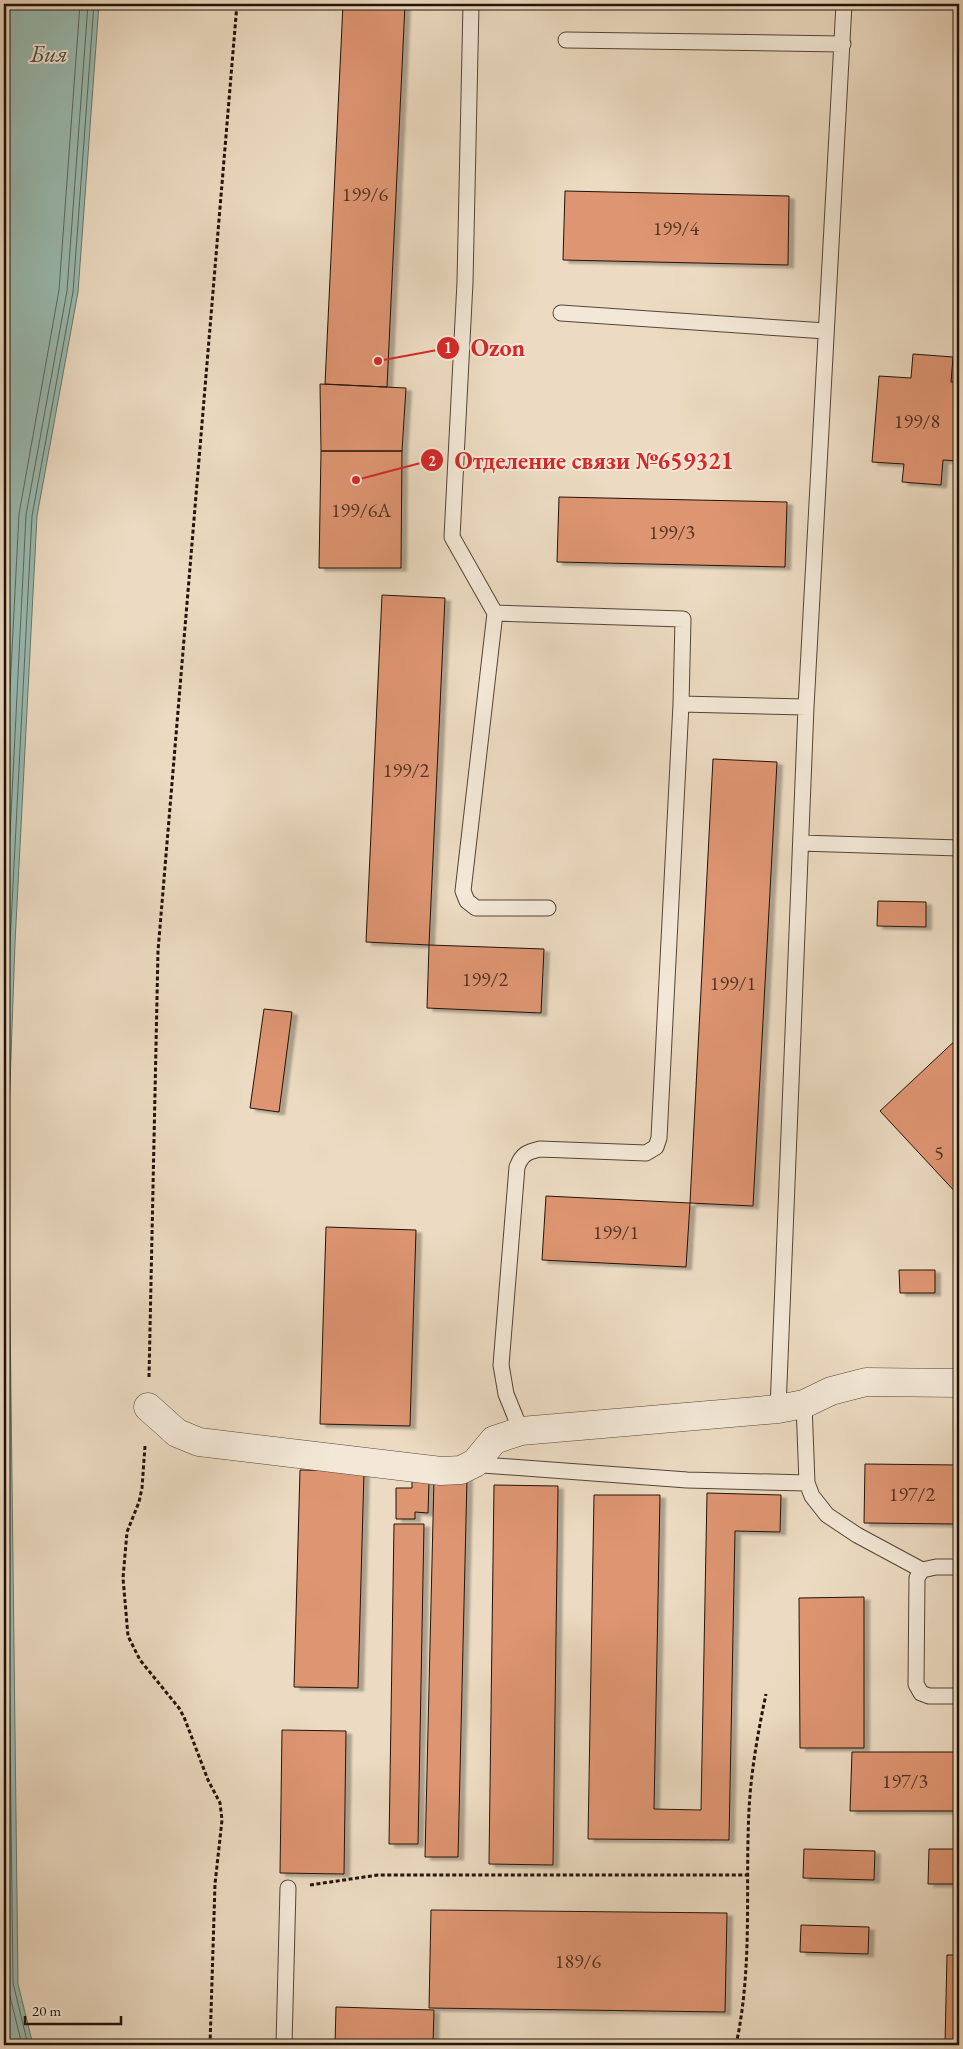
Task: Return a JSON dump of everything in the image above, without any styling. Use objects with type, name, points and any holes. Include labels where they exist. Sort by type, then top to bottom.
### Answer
[{"type":"street","points":[[148,1407],[177,1433],[199,1442],[441,1471],[462,1470],[475,1462],[494,1440],[521,1431],[778,1409],[804,1404],[831,1391],[866,1382],[959,1383]]},
{"type":"lane","points":[[471,4],[465,282],[452,537],[495,613],[463,891],[467,901],[476,908],[548,908]]},
{"type":"lane","points":[[778,1409],[806,707],[844,4]]},
{"type":"lane","points":[[566,40],[843,44]]},
{"type":"lane","points":[[561,313],[826,331]]},
{"type":"lane","points":[[495,613],[683,619],[681,704],[659,1138],[656,1147],[646,1153],[540,1149],[527,1152],[521,1158],[517,1167],[501,1365],[506,1394],[521,1431]]},
{"type":"lane","points":[[681,704],[806,707]]},
{"type":"lane","points":[[801,842],[959,848]]},
{"type":"lane","points":[[804,1404],[807,1482],[812,1496],[827,1515],[857,1535],[922,1570],[936,1567],[959,1567]]},
{"type":"lane","points":[[483,1465],[687,1480],[807,1482]]},
{"type":"lane","points":[[922,1570],[917,1578],[916,1684],[920,1693],[929,1696],[959,1696]]},
{"type":"lane","points":[[284,2045],[288,1888]]},
{"type":"path","points":[[210,2045],[215,1884],[222,1820],[220,1803],[208,1780],[190,1728],[181,1713],[140,1660],[128,1636],[122,1578],[127,1532],[139,1502],[142,1488],[148,1407],[158,951],[237,4]]},
{"type":"path","points":[[736,2045],[742,2018],[748,1962],[750,1800],[756,1743],[766,1694]]},
{"type":"path","points":[[288,1888],[378,1875],[749,1875]]},
{"type":"water","name":"Бия","points":[[4,4],[99,4],[78,292],[37,516],[15,943],[8,1142],[18,1984],[33,2045],[4,2045]]},
{"type":"building","points":[[343,4],[405,4],[387,387],[325,384]]},
{"type":"building","points":[[565,191],[789,196],[788,265],[563,260]]},
{"type":"building","points":[[913,354],[953,357],[951,382],[959,382],[959,461],[943,460],[941,485],[902,482],[904,464],[872,462],[879,376],[911,378]]},
{"type":"building","points":[[320,384],[406,388],[402,451],[321,451]]},
{"type":"building","points":[[321,451],[402,451],[401,568],[319,568]]},
{"type":"building","points":[[559,497],[787,502],[785,567],[557,562]]},
{"type":"building","points":[[382,595],[445,598],[429,945],[366,942]]},
{"type":"building","points":[[713,759],[777,762],[753,1206],[690,1203]]},
{"type":"building","points":[[878,901],[926,902],[926,927],[877,926]]},
{"type":"building","points":[[429,945],[544,949],[541,1013],[427,1008]]},
{"type":"building","points":[[264,1009],[292,1012],[279,1112],[250,1108]]},
{"type":"building","points":[[959,1037],[959,1196],[880,1111]]},
{"type":"building","points":[[546,1196],[690,1203],[686,1267],[542,1260]]},
{"type":"building","points":[[326,1227],[416,1230],[410,1426],[320,1424]]},
{"type":"building","points":[[899,1270],[935,1270],[935,1293],[900,1293]]},
{"type":"building","points":[[865,1464],[959,1465],[959,1524],[864,1523]]},
{"type":"building","points":[[300,1470],[364,1471],[358,1688],[294,1687]]},
{"type":"building","points":[[434,1478],[467,1478],[458,1857],[425,1857]]},
{"type":"building","points":[[412,1481],[429,1481],[428,1513],[415,1512],[415,1519],[396,1519],[396,1488],[412,1488]]},
{"type":"building","points":[[494,1485],[558,1486],[553,1865],[489,1864]]},
{"type":"building","points":[[707,1493],[781,1495],[780,1532],[735,1531],[729,1840],[588,1839],[594,1495],[660,1495],[654,1809],[701,1810]]},
{"type":"building","points":[[394,1524],[424,1524],[418,1844],[389,1844]]},
{"type":"building","points":[[864,1597],[864,1748],[800,1748],[799,1598]]},
{"type":"building","points":[[282,1730],[346,1731],[344,1874],[280,1873]]},
{"type":"building","points":[[852,1752],[959,1752],[959,1811],[850,1811]]},
{"type":"building","points":[[804,1849],[875,1851],[874,1880],[803,1878]]},
{"type":"building","points":[[929,1849],[959,1849],[958,1884],[928,1884]]},
{"type":"building","points":[[431,1910],[727,1913],[725,2012],[429,2008]]},
{"type":"building","points":[[801,1925],[869,1927],[868,1954],[800,1952]]},
{"type":"building","points":[[947,1955],[959,1955],[959,2045],[945,2045]]},
{"type":"building","points":[[336,2007],[434,2010],[433,2045],[335,2045]]},
{"type":"place","name":"Ozon","points":[[378,361]]},
{"type":"place","name":"Отделение связи №659321","points":[[356,480]]}]
